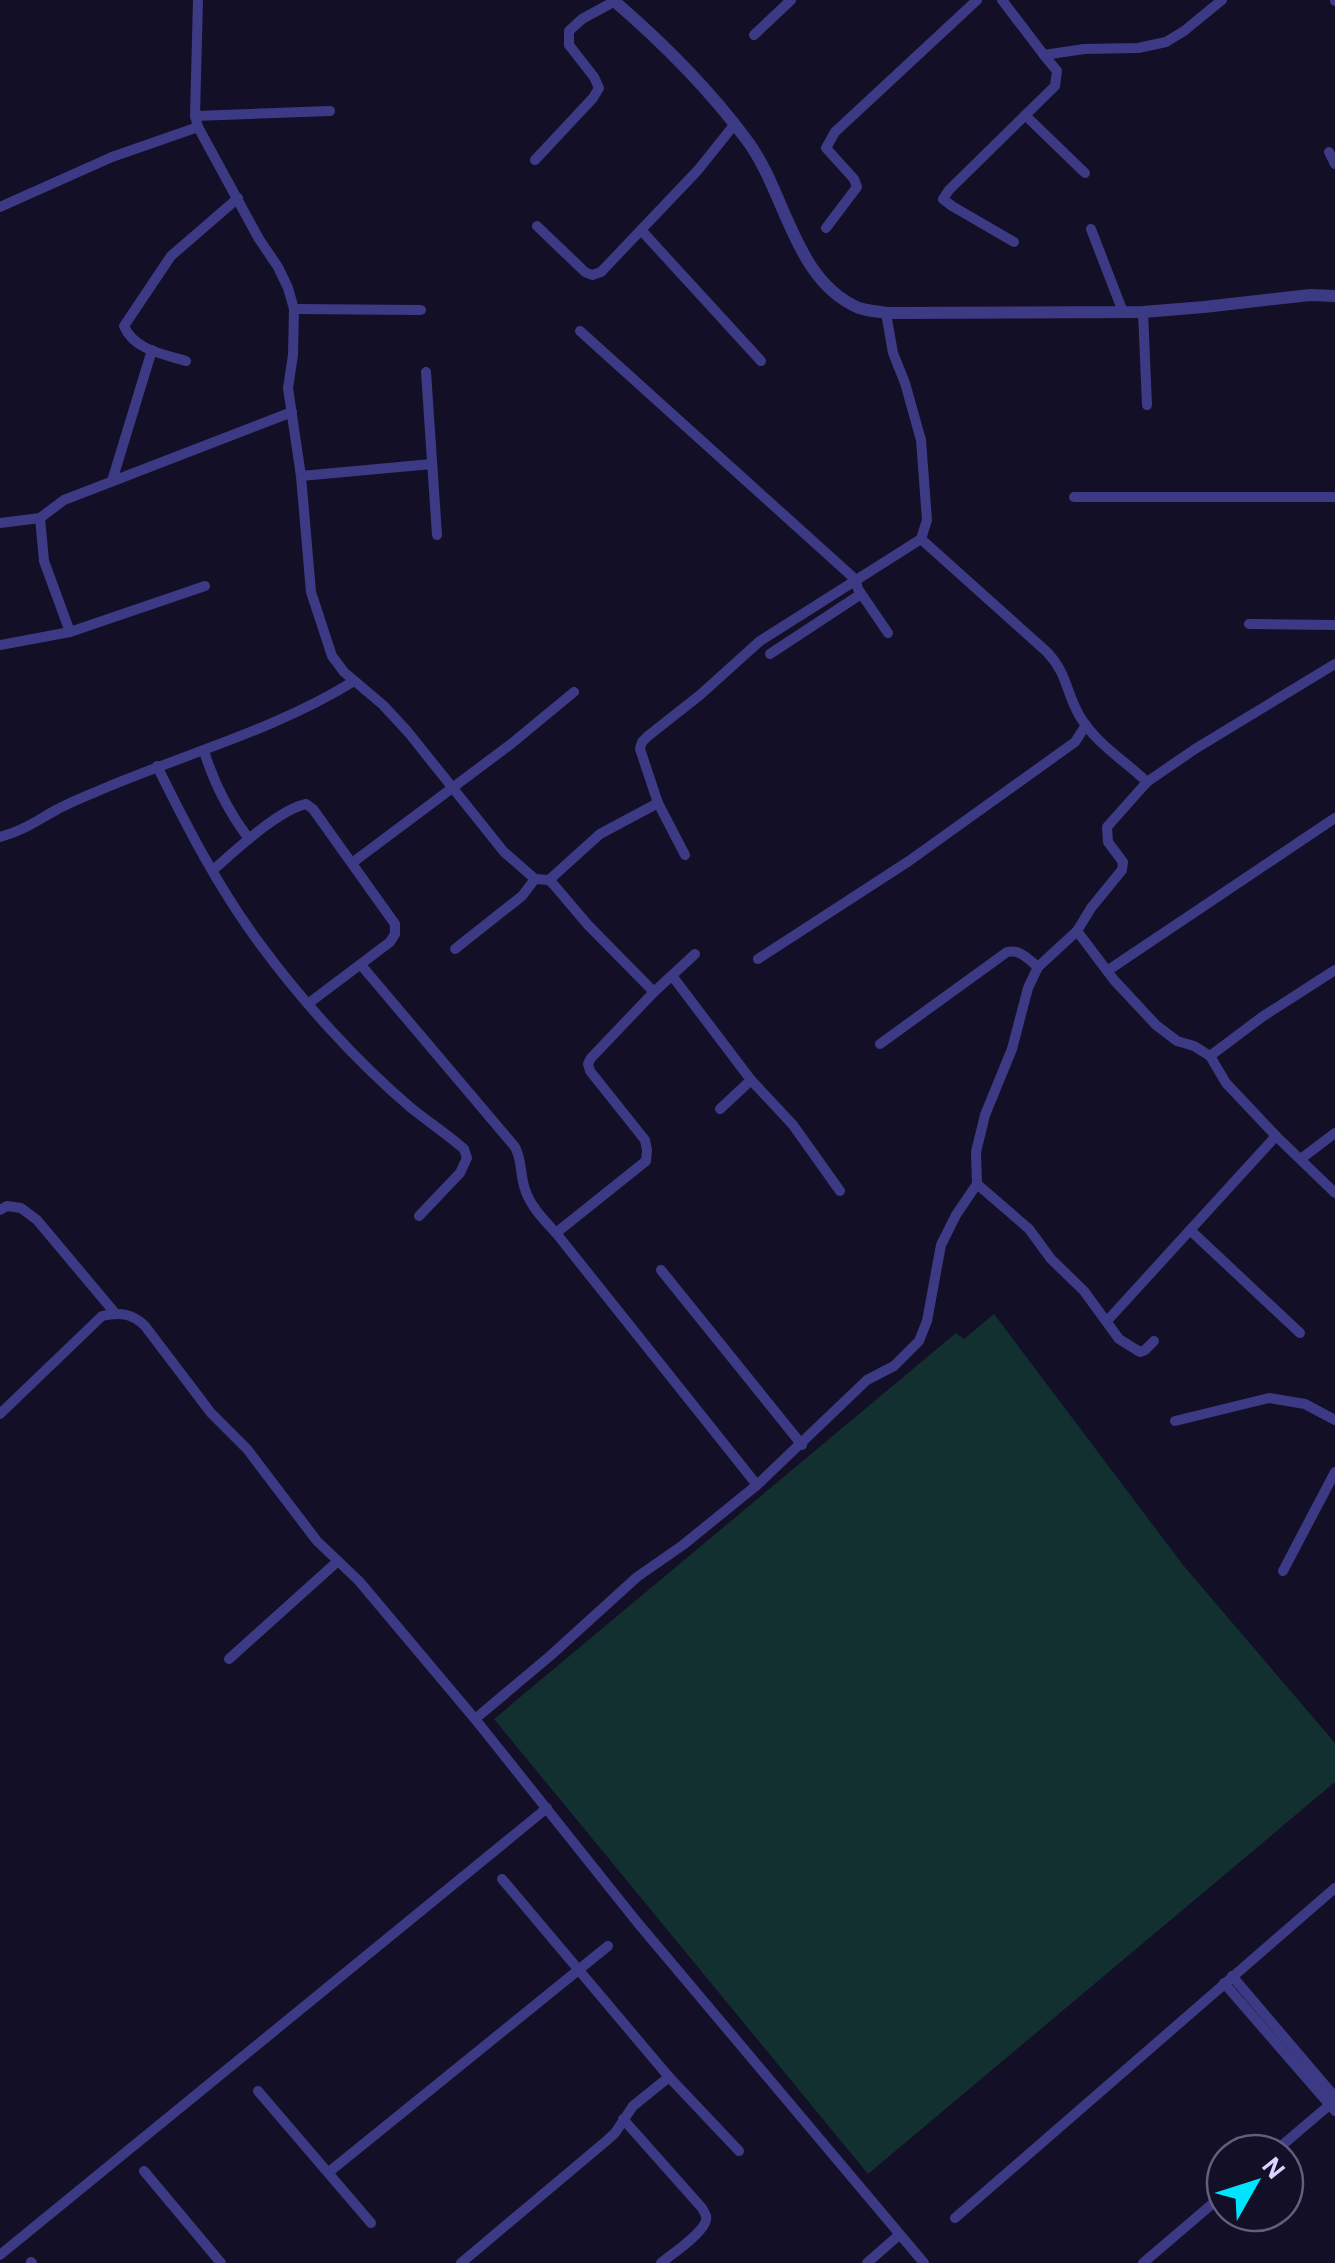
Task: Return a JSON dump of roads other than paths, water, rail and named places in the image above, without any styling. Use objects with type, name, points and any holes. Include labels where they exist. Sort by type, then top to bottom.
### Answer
[{"type":"street","points":[[198,0],[196,122],[283,277],[294,309],[288,388],[301,476],[311,592],[332,656],[408,732],[504,852],[536,879],[549,880],[654,992]]},
{"type":"street","points":[[535,160],[599,88],[569,45],[569,31],[582,18],[614,0],[679,60],[734,125],[765,168],[806,260],[828,285],[862,309],[1143,312],[1310,295],[1335,296]]},
{"type":"street","points":[[754,36],[792,0]]},
{"type":"street","points":[[826,228],[857,187],[826,148],[835,132],[976,0]]},
{"type":"street","points":[[1002,0],[1057,71],[1055,86],[944,199],[1014,242]]},
{"type":"street","points":[[1044,55],[1166,42],[1222,0]]},
{"type":"street","points":[[0,207],[196,122],[330,112]]},
{"type":"street","points":[[1025,116],[1086,172]]},
{"type":"street","points":[[537,226],[585,272],[601,272],[698,170],[734,125]]},
{"type":"street","points":[[1329,152],[1335,164]]},
{"type":"street","points":[[186,361],[135,343],[124,326],[171,256],[238,198]]},
{"type":"street","points":[[1092,229],[1123,312]]},
{"type":"street","points":[[641,230],[761,361]]},
{"type":"street","points":[[294,309],[421,310]]},
{"type":"street","points":[[685,855],[658,803],[640,749],[642,742],[760,641],[921,539],[927,520],[921,440],[906,383],[893,353],[886,312]]},
{"type":"street","points":[[1143,312],[1147,405]]},
{"type":"street","points":[[580,330],[856,580],[888,633]]},
{"type":"street","points":[[112,481],[152,350]]},
{"type":"street","points":[[426,372],[437,535]]},
{"type":"street","points":[[0,523],[40,518],[64,500],[292,412]]},
{"type":"street","points":[[301,476],[432,464]]},
{"type":"street","points":[[1074,497],[1335,497]]},
{"type":"street","points":[[40,518],[44,561],[70,632]]},
{"type":"street","points":[[921,539],[1056,662],[1078,714],[1096,739],[1147,782]]},
{"type":"street","points":[[0,645],[70,632],[205,586]]},
{"type":"street","points":[[770,654],[862,594]]},
{"type":"street","points":[[1249,624],[1335,625]]},
{"type":"street","points":[[475,1719],[637,1577],[757,1485],[868,1380],[894,1366],[919,1341],[927,1321],[941,1245],[977,1184],[976,1152],[985,1115],[1012,1048],[1028,988],[1038,967],[1077,931],[1122,870],[1123,862],[1108,842],[1107,827],[1147,782],[1335,664]]},
{"type":"street","points":[[0,837],[157,766],[258,730],[354,681]]},
{"type":"street","points":[[352,864],[574,692]]},
{"type":"street","points":[[758,959],[908,861],[1075,742],[1086,725]]},
{"type":"street","points":[[204,750],[212,778],[249,839]]},
{"type":"street","points":[[157,766],[185,822],[261,946],[330,1028],[412,1108],[464,1149],[467,1158],[460,1172],[418,1216]]},
{"type":"street","points":[[549,880],[600,834],[658,803]]},
{"type":"street","points":[[213,870],[295,806],[306,804],[313,809],[394,924],[394,934],[390,942],[308,1003]]},
{"type":"street","points":[[1107,970],[1335,818]]},
{"type":"street","points":[[455,949],[522,896],[536,879]]},
{"type":"street","points":[[1077,931],[1156,1025],[1177,1041],[1210,1056],[1226,1083],[1335,1193]]},
{"type":"street","points":[[880,1044],[1008,952],[1015,950],[1038,967]]},
{"type":"street","points":[[556,1233],[646,1161],[645,1140],[588,1064],[654,992],[696,954]]},
{"type":"street","points":[[361,964],[514,1147],[520,1157],[529,1200],[757,1485]]},
{"type":"street","points":[[1210,1056],[1335,970]]},
{"type":"street","points":[[672,976],[751,1080],[793,1125],[840,1192]]},
{"type":"street","points":[[720,1109],[751,1080]]},
{"type":"street","points":[[1302,1158],[1335,1133]]},
{"type":"street","points":[[1107,1321],[1276,1136]]},
{"type":"street","points":[[977,1184],[1029,1229],[1051,1259],[1084,1291],[1119,1339],[1135,1351],[1145,1350],[1154,1342]]},
{"type":"street","points":[[0,1210],[7,1206],[21,1208],[36,1220],[115,1313]]},
{"type":"street","points":[[1190,1230],[1300,1333]]},
{"type":"street","points":[[662,1270],[802,1445]]},
{"type":"street","points":[[0,1414],[102,1316],[115,1313],[136,1318],[146,1326],[317,1541],[359,1582],[475,1719],[637,1922],[924,2263]]},
{"type":"street","points":[[1175,1421],[1269,1398],[1305,1404],[1335,1420]]},
{"type":"street","points":[[1284,1571],[1335,1472]]},
{"type":"street","points":[[229,1658],[338,1561]]},
{"type":"street","points":[[0,2255],[547,1808]]},
{"type":"street","points":[[502,1879],[669,2077],[739,2151]]},
{"type":"street","points":[[955,2218],[1335,1888]]},
{"type":"street","points":[[329,2172],[608,1946]]},
{"type":"street","points":[[1228,1979],[1334,2103],[1297,2133]]},
{"type":"street","points":[[460,2263],[605,2142],[633,2106],[669,2077]]},
{"type":"street","points":[[258,2091],[371,2223]]},
{"type":"street","points":[[624,2119],[706,2216],[698,2232],[661,2263]]},
{"type":"street","points":[[144,2172],[221,2263]]},
{"type":"street","points":[[1143,2263],[1205,2211]]},
{"type":"street","points":[[867,2263],[900,2235]]}]
